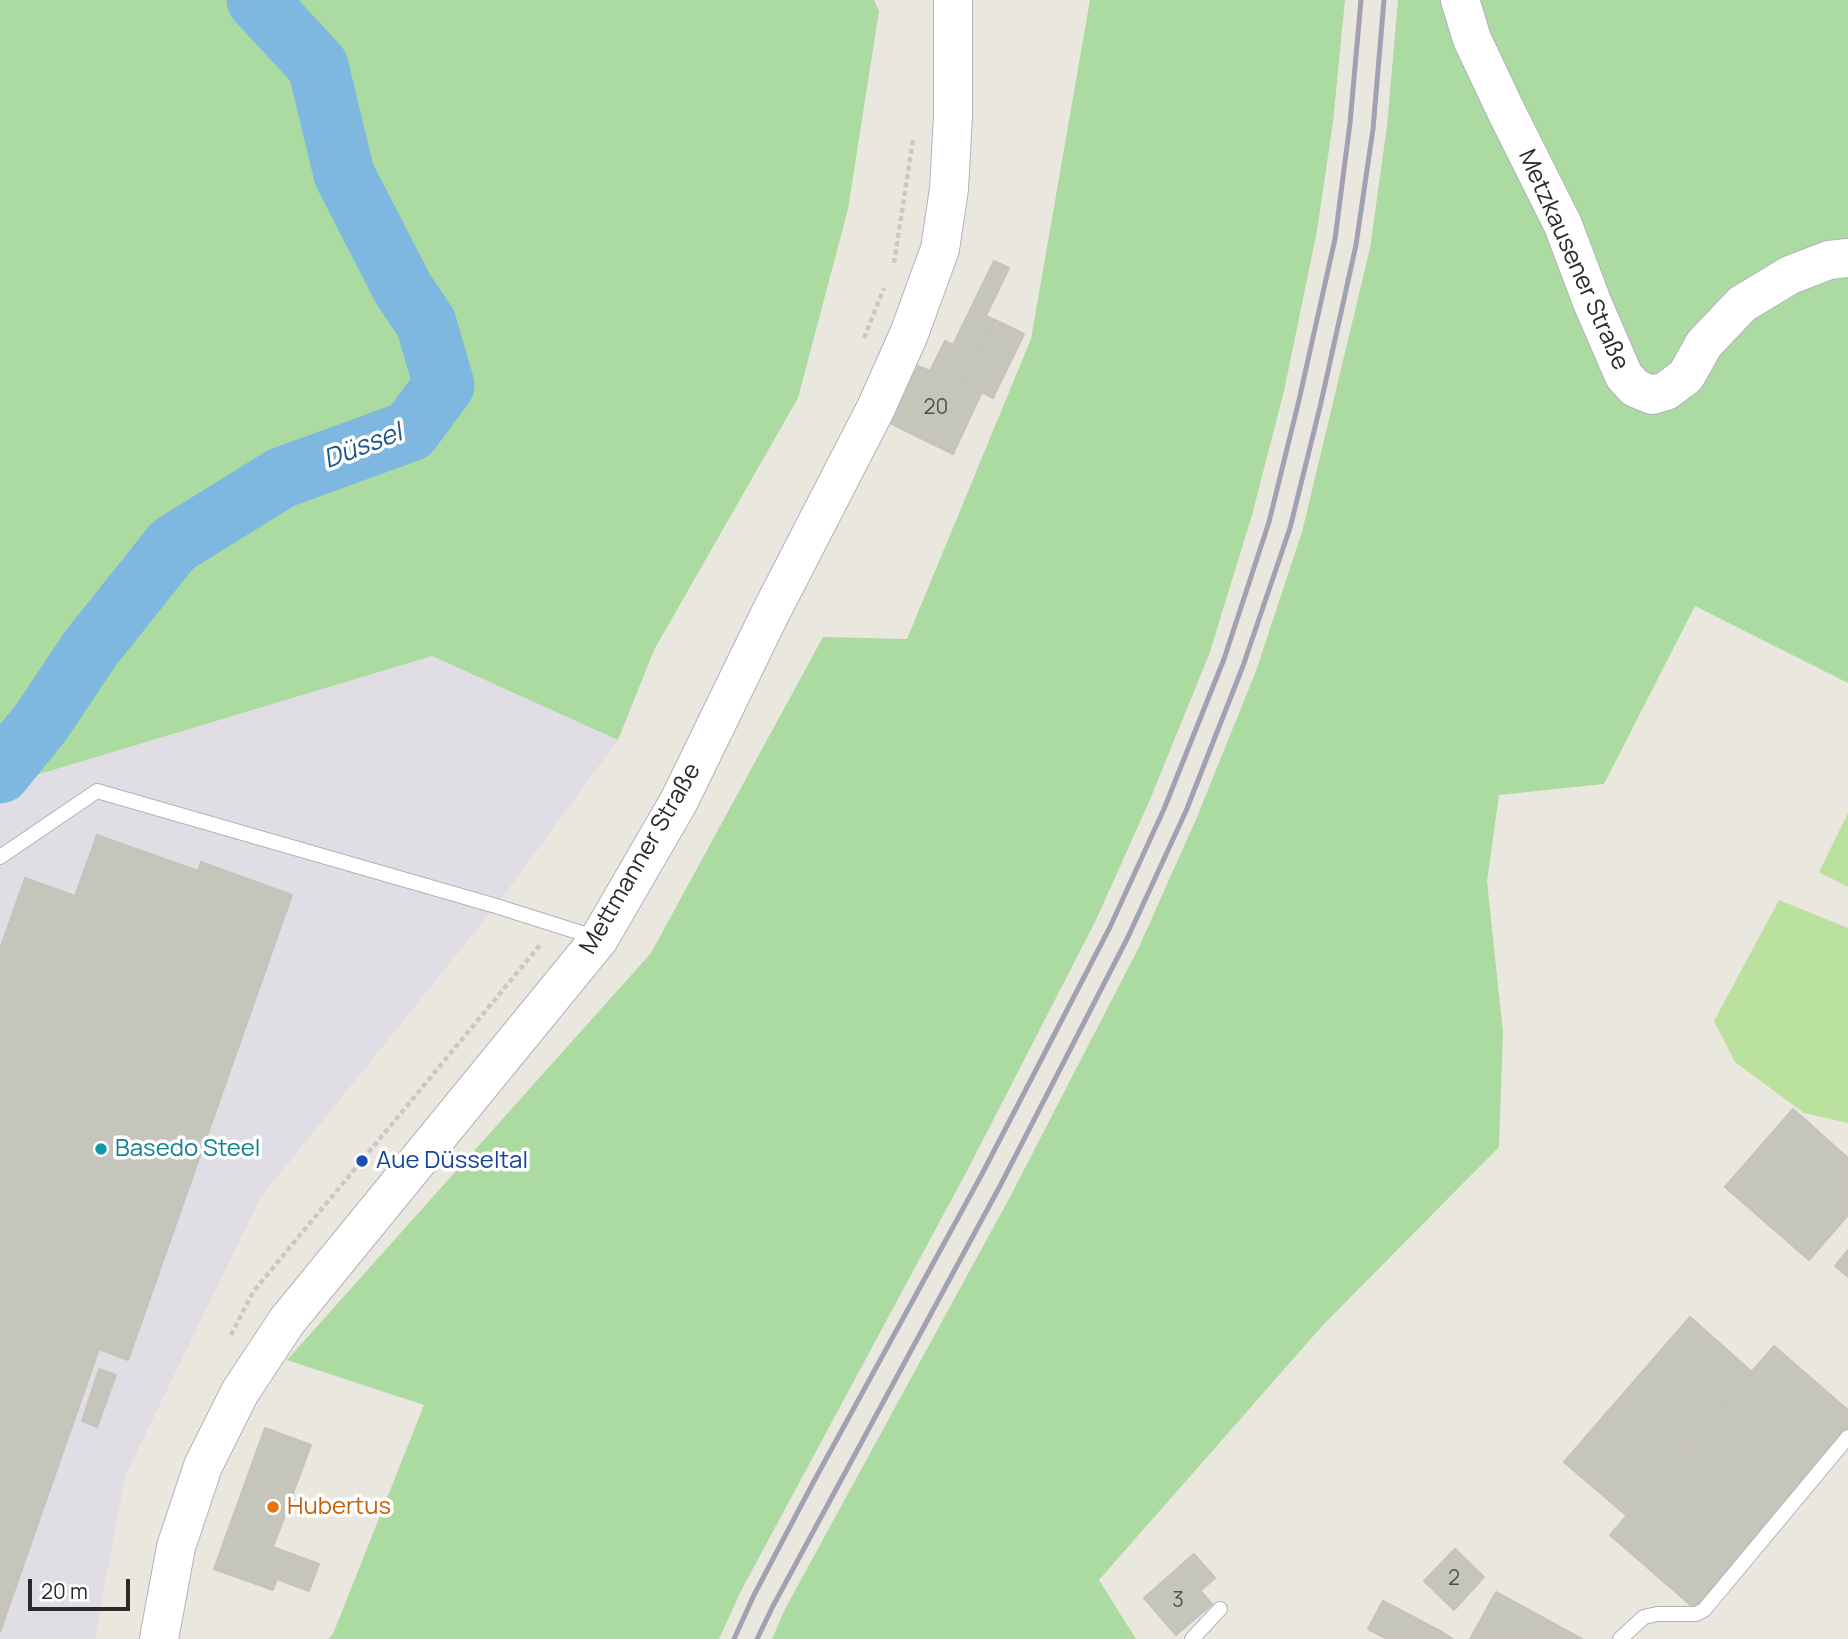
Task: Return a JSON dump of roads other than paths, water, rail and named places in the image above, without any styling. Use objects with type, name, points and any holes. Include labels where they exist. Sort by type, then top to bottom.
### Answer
[{"type":"main road","name":"Mettmanner Straße","points":[[159,1639],[176,1547],[203,1466],[240,1392],[287,1321],[599,939],[679,801],[770,614],[876,408],[909,334],[940,249],[949,189],[954,116],[953,0]]},
{"type":"main road","name":"Metzkausener Straße","points":[[1460,0],[1478,51],[1563,225],[1624,376],[1635,388],[1652,395],[1666,391],[1686,376],[1704,344],[1742,304],[1790,275],[1829,260],[1848,258]]},
{"type":"lane","points":[[0,857],[97,791],[599,939]]},
{"type":"lane","points":[[1620,1639],[1644,1617],[1657,1614],[1696,1614],[1704,1610],[1848,1437]]},
{"type":"lane","points":[[1192,1639],[1220,1609]]},
{"type":"waterway","name":"Düssel","points":[[0,773],[42,721],[90,649],[173,545],[281,478],[410,431],[444,385],[426,323],[403,289],[344,174],[318,66],[257,0]]},
{"type":"railway","points":[[734,1639],[814,1481],[982,1174],[1110,927],[1164,809],[1224,659],[1269,522],[1335,239],[1350,123],[1361,0]]},
{"type":"railway","points":[[757,1639],[1000,1186],[1128,937],[1186,811],[1243,666],[1290,528],[1356,245],[1373,129],[1384,0]]},
{"type":"place","name":"Basedo Steel","points":[[101,1149]]},
{"type":"place","name":"Aue Düsseltal","points":[[362,1161]]},
{"type":"place","name":"Hubertus","points":[[273,1507]]}]
